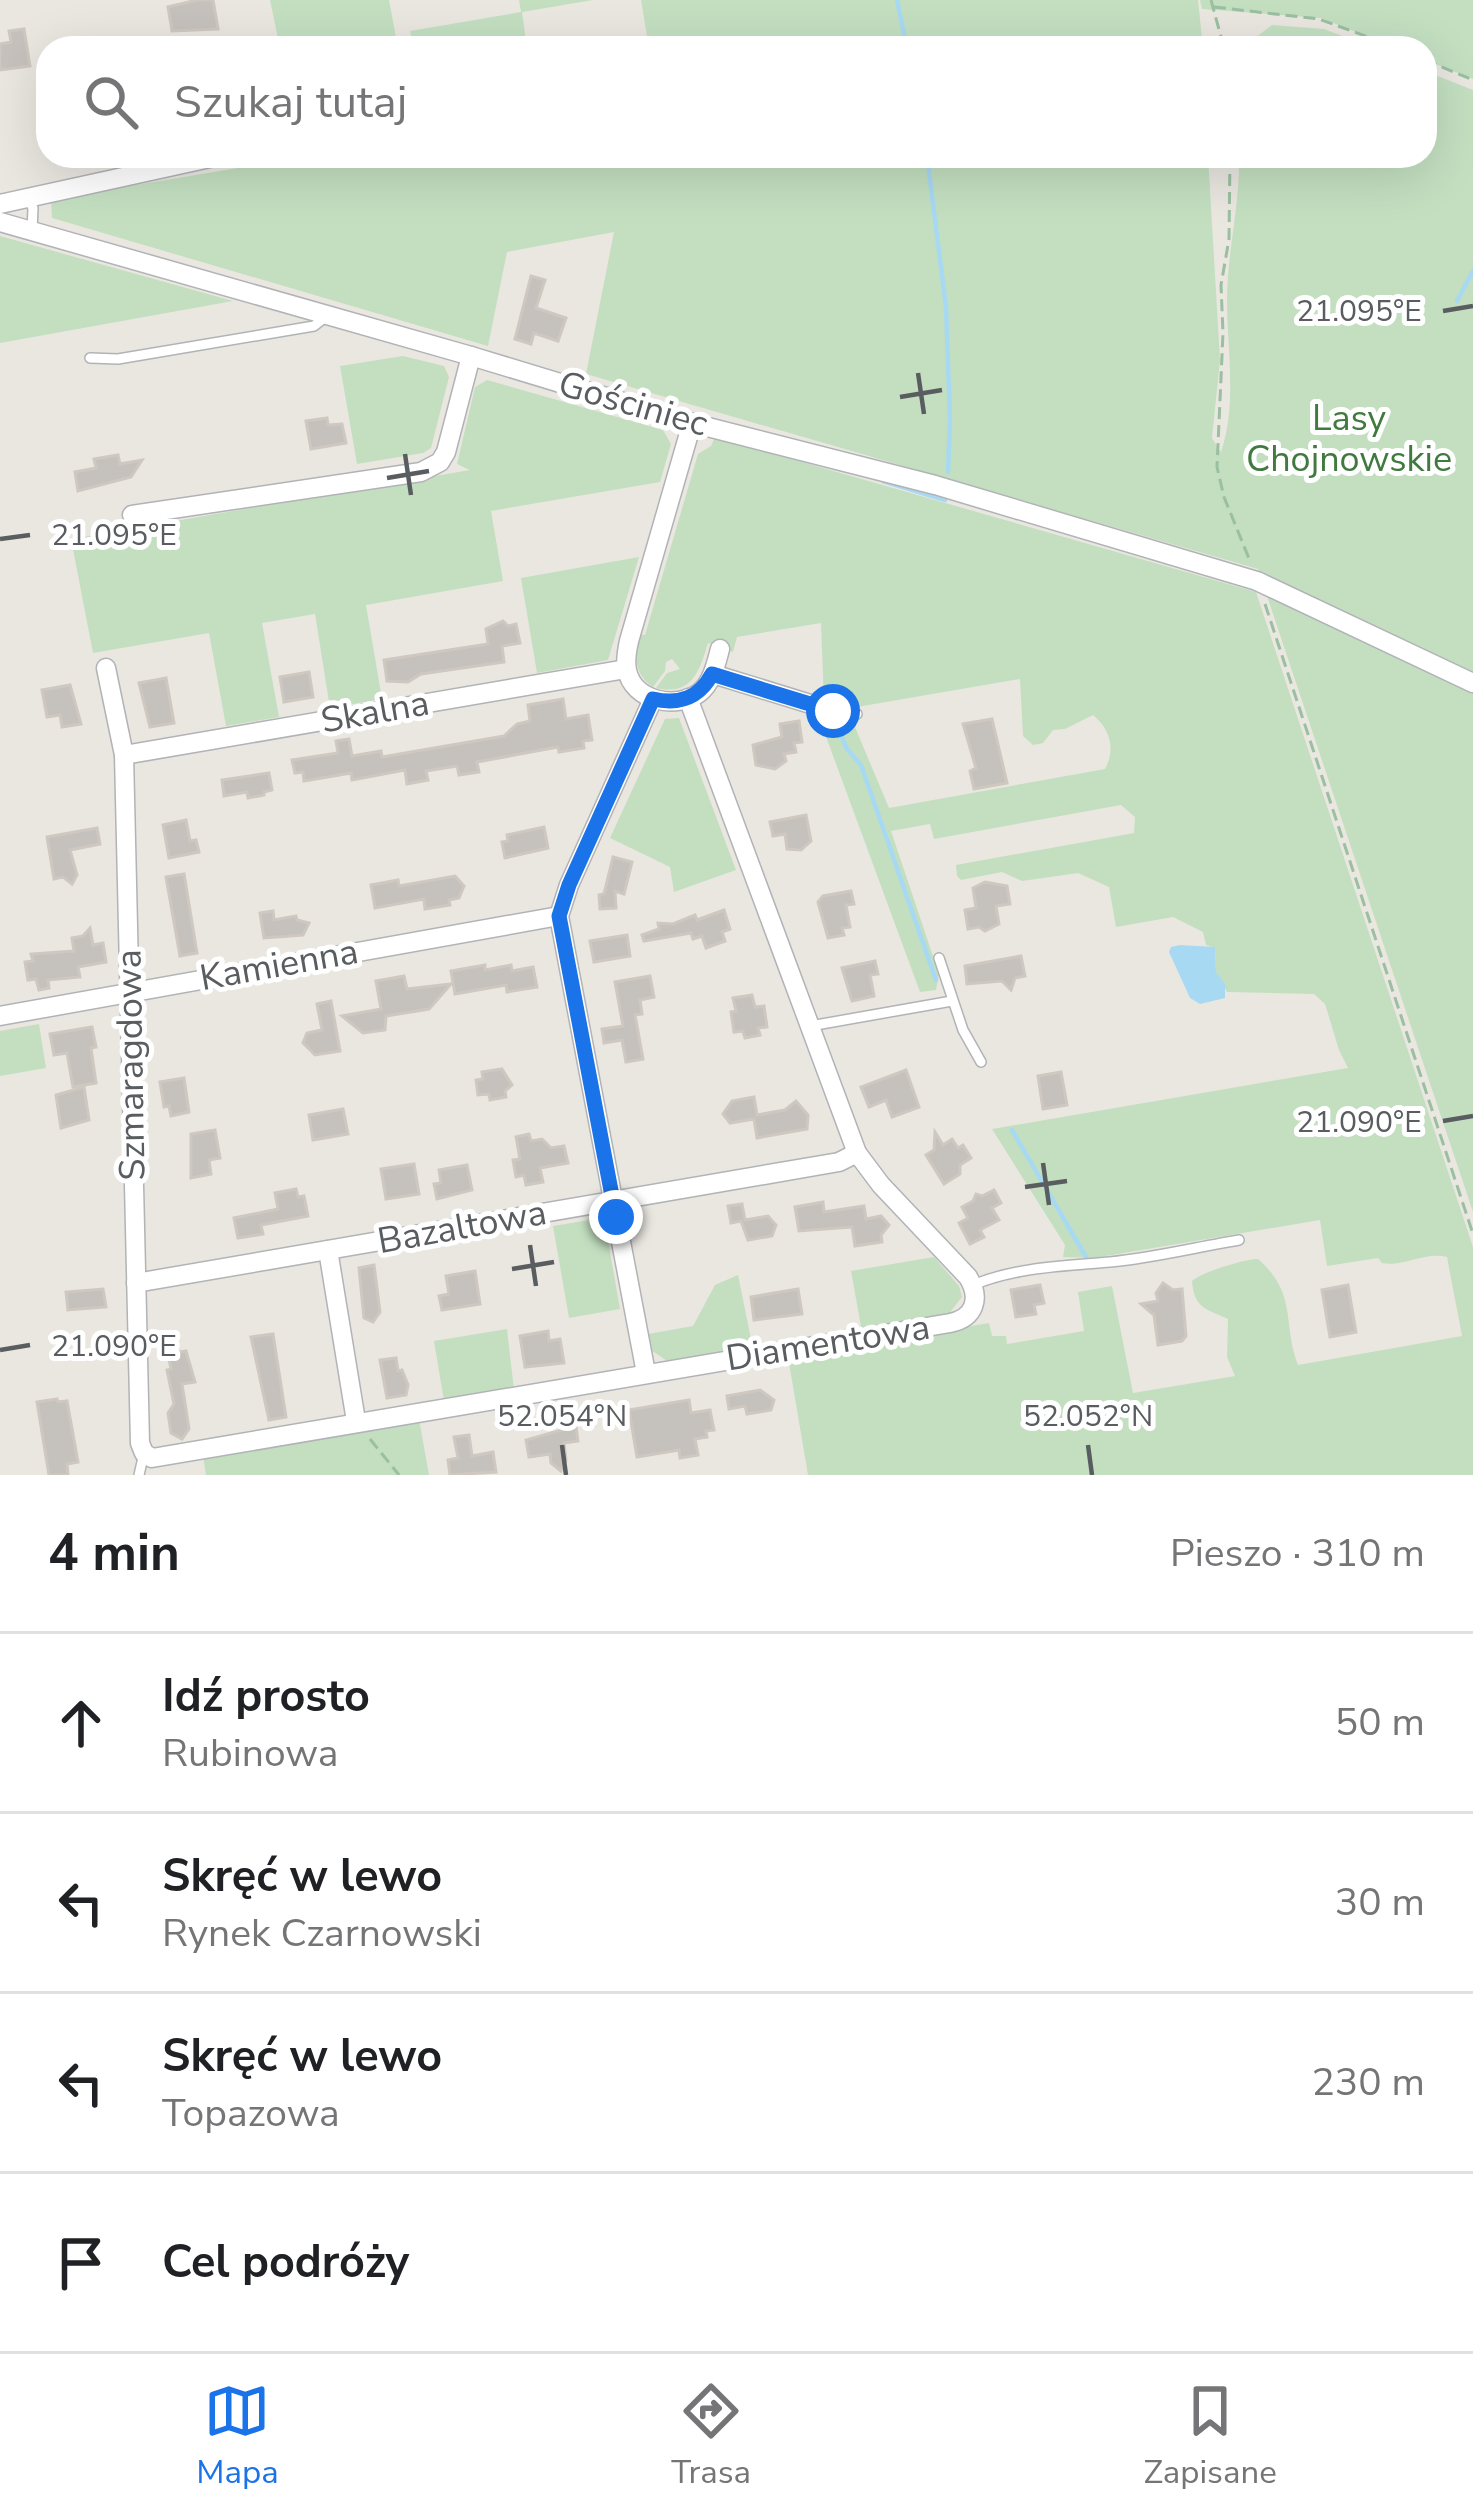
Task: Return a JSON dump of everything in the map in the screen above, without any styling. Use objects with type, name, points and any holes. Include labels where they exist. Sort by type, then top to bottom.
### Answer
[{"type":"street","points":[[0,204],[161,168]]},
{"type":"street","name":"Gościniec","points":[[0,221],[692,423],[934,484],[1262,584],[1473,683]]},
{"type":"street","points":[[132,515],[421,472],[434,466],[446,452],[471,356]]},
{"type":"street","points":[[692,423],[628,641],[626,669],[635,686],[653,699],[670,702],[701,692],[720,649]]},
{"type":"street","name":"Szmaragdowa","points":[[106,668],[124,755],[140,1443],[148,1455]]},
{"type":"street","name":"Skalna","points":[[124,755],[626,669]]},
{"type":"street","points":[[712,674],[833,711]]},
{"type":"street","name":"Diamentowa","points":[[148,1455],[962,1320],[975,1306],[973,1285],[857,1153],[688,698]]},
{"type":"street","points":[[646,1372],[559,916],[653,699]]},
{"type":"street","name":"Kamienna","points":[[0,1016],[559,916]]},
{"type":"street","name":"Bazaltowa","points":[[136,1283],[839,1162],[857,1153]]},
{"type":"street","points":[[328,1250],[356,1421]]},
{"type":"lane","points":[[27,196],[33,208],[32,230]]},
{"type":"lane","points":[[90,358],[118,359],[314,326],[328,315]]},
{"type":"lane","points":[[833,711],[857,714]]},
{"type":"lane","points":[[939,958],[952,1001],[981,1062]]},
{"type":"lane","points":[[810,1026],[952,1001]]},
{"type":"lane","points":[[973,1285],[992,1277],[1239,1240]]},
{"type":"lane","points":[[139,1475],[148,1455]]},
{"type":"path","points":[[1211,0],[1221,36]]},
{"type":"path","points":[[1214,8],[1319,19],[1365,36]]},
{"type":"path","points":[[1437,65],[1473,80]]},
{"type":"path","points":[[1230,168],[1221,285],[1217,467],[1224,497],[1262,584],[1473,1234]]},
{"type":"path","points":[[356,1421],[399,1475]]},
{"type":"green space","points":[[270,0],[389,0],[396,36],[278,36]]},
{"type":"green space","points":[[519,0],[593,0],[522,12],[525,36],[411,36],[410,31],[521,12]]},
{"type":"green space","points":[[641,0],[1198,0],[1202,36],[647,36]]},
{"type":"green space","points":[[1200,0],[1473,0],[1473,79],[1437,65],[1437,36],[1366,36],[1321,18],[1202,9]]},
{"type":"green space","points":[[1272,25],[1324,29],[1342,36],[1258,36]]},
{"type":"green space","name":"Lasy Chojnowskie","points":[[1437,76],[1473,90],[1473,1212],[1258,569],[586,374],[614,232],[507,252],[488,346],[52,218],[51,199],[238,168],[1209,168],[1220,360],[1212,438],[1221,452],[1229,409],[1227,298],[1239,168],[1437,168]]},
{"type":"green space","points":[[0,236],[233,301],[0,343]]},
{"type":"green space","points":[[403,356],[444,366],[449,377],[431,448],[357,464],[340,366]]},
{"type":"green space","points":[[487,380],[663,430],[671,444],[660,482],[491,511],[503,581],[366,605],[382,699],[330,708],[315,614],[262,623],[279,717],[226,726],[209,633],[93,653],[71,539],[470,470],[457,464],[475,387]]},
{"type":"green space","points":[[715,437],[1256,592],[1473,1247],[1473,1475],[808,1475],[788,1357],[989,1323],[992,1336],[1006,1336],[1007,1344],[1084,1331],[1078,1292],[1112,1286],[1133,1393],[1235,1376],[1227,1357],[1228,1319],[1199,1303],[1192,1281],[1252,1260],[1258,1259],[1279,1284],[1298,1365],[1462,1336],[1447,1257],[1390,1264],[1378,1258],[1327,1266],[1320,1220],[1094,1258],[1063,1257],[1065,1245],[992,1129],[1348,1068],[1325,1004],[1314,994],[1227,992],[1216,972],[1215,948],[1206,945],[1203,932],[1173,917],[1116,927],[1109,887],[1078,873],[1022,881],[1002,872],[961,880],[957,876],[956,865],[1134,833],[1135,817],[1121,805],[934,839],[930,824],[891,831],[939,974],[936,990],[920,992],[821,723],[852,720],[889,808],[1105,769],[1111,747],[1107,733],[1093,715],[1053,730],[1043,743],[1033,745],[1023,736],[1020,679],[857,707],[824,702],[821,623],[737,637],[733,652],[708,643],[697,673],[685,685],[656,688],[667,673],[680,669],[672,659],[653,687],[646,682],[636,657],[639,634],[645,635],[698,454]]},
{"type":"green space","points":[[639,557],[608,660],[537,673],[521,578]]},
{"type":"green space","points":[[679,718],[736,870],[674,892],[670,867],[610,838],[665,719]]},
{"type":"green space","points":[[39,1024],[46,1068],[0,1076],[0,1031]]},
{"type":"green space","points":[[596,1219],[605,1223],[620,1309],[569,1318],[553,1226]]},
{"type":"green space","points":[[934,1257],[959,1286],[962,1297],[947,1316],[862,1332],[851,1271]]},
{"type":"green space","points":[[738,1275],[753,1349],[670,1363],[651,1350],[648,1334],[693,1326],[715,1285]]},
{"type":"green space","points":[[507,1329],[514,1390],[444,1401],[434,1341]]},
{"type":"green space","points":[[419,1419],[429,1475],[206,1475],[203,1456]]},
{"type":"water","points":[[1180,945],[1215,947],[1216,972],[1225,984],[1225,998],[1200,1004],[1190,998],[1169,952]]},
{"type":"building","points":[[213,0],[218,29],[172,31],[168,7]]},
{"type":"building","points":[[24,29],[30,66],[0,70],[0,44],[11,42],[9,31]]},
{"type":"building","points":[[531,276],[545,280],[536,308],[566,318],[558,341],[534,333],[531,344],[515,339]]},
{"type":"building","points":[[327,418],[328,425],[342,424],[346,443],[311,449],[306,421]]},
{"type":"building","points":[[118,455],[120,464],[142,460],[131,477],[78,491],[75,472],[96,468],[94,459]]},
{"type":"building","points":[[503,621],[508,626],[516,624],[520,643],[502,646],[504,662],[421,674],[408,682],[387,681],[384,660],[488,644],[486,629]]},
{"type":"building","points":[[309,672],[313,697],[284,702],[280,677]]},
{"type":"building","points":[[166,678],[174,723],[150,727],[139,683]]},
{"type":"building","points":[[70,685],[81,724],[62,727],[60,715],[47,717],[42,690]]},
{"type":"building","points":[[563,699],[566,719],[588,715],[592,740],[583,741],[584,748],[559,752],[558,747],[477,762],[479,772],[459,775],[457,766],[426,771],[428,780],[407,784],[405,770],[352,780],[351,773],[304,781],[303,772],[295,773],[292,760],[338,753],[336,741],[349,739],[352,756],[381,751],[382,757],[504,736],[517,724],[530,721],[528,705]]},
{"type":"building","points":[[992,719],[1007,783],[974,789],[970,771],[976,768],[963,724]]},
{"type":"building","points":[[799,721],[802,742],[794,743],[796,752],[784,754],[786,761],[775,769],[756,765],[753,745],[782,737],[780,724]]},
{"type":"building","points":[[269,773],[272,790],[264,795],[224,796],[222,780]]},
{"type":"building","points":[[806,815],[811,841],[801,850],[787,849],[785,834],[773,836],[770,822]]},
{"type":"building","points":[[186,820],[190,841],[196,840],[199,852],[169,858],[163,825]]},
{"type":"building","points":[[544,827],[548,848],[505,858],[502,842],[508,841],[507,835]]},
{"type":"building","points":[[97,828],[100,844],[70,850],[77,875],[72,884],[63,877],[54,879],[47,837]]},
{"type":"building","points":[[613,857],[632,862],[624,894],[615,891],[616,908],[600,909],[599,895],[604,894]]},
{"type":"building","points":[[184,874],[197,953],[180,956],[166,877]]},
{"type":"building","points":[[455,876],[464,886],[459,898],[449,900],[450,905],[425,909],[424,899],[375,908],[371,885],[398,880],[399,886]]},
{"type":"building","points":[[985,882],[1007,886],[1010,904],[996,906],[999,924],[985,931],[968,929],[965,910],[976,908],[973,888]]},
{"type":"building","points":[[851,891],[854,904],[846,905],[850,927],[842,928],[844,935],[828,938],[818,902],[823,896]]},
{"type":"building","points":[[724,910],[730,929],[722,932],[725,941],[706,948],[702,936],[693,939],[691,933],[644,941],[642,935],[659,929],[658,923],[673,924],[695,915],[697,920]]},
{"type":"building","points":[[273,911],[274,920],[296,916],[309,923],[303,935],[264,938],[260,913]]},
{"type":"building","points":[[90,928],[93,945],[103,943],[106,962],[78,967],[80,977],[48,980],[49,988],[39,990],[36,979],[28,980],[25,962],[33,961],[31,954],[74,951],[72,938]]},
{"type":"building","points":[[627,935],[630,956],[594,962],[590,941]]},
{"type":"building","points":[[1021,956],[1025,976],[1015,978],[1011,990],[1002,981],[967,984],[965,966]]},
{"type":"building","points":[[875,961],[878,974],[870,975],[874,996],[852,1001],[842,968]]},
{"type":"building","points":[[485,965],[485,970],[533,967],[537,987],[507,992],[506,985],[455,994],[451,971]]},
{"type":"building","points":[[404,976],[407,989],[451,984],[429,1009],[386,1016],[385,1030],[363,1033],[342,1016],[381,1009],[376,981]]},
{"type":"building","points":[[650,976],[654,997],[640,1000],[642,1014],[635,1015],[643,1059],[626,1062],[622,1040],[604,1043],[602,1029],[623,1026],[615,982]]},
{"type":"building","points":[[752,995],[755,1007],[764,1006],[767,1027],[758,1028],[760,1035],[745,1038],[743,1031],[734,1032],[733,998]]},
{"type":"building","points":[[331,1001],[340,1051],[315,1055],[303,1043],[307,1033],[322,1030],[317,1004]]},
{"type":"building","points":[[92,1027],[96,1083],[73,1087],[67,1053],[54,1055],[50,1034]]},
{"type":"building","points":[[502,1069],[512,1085],[506,1097],[490,1100],[489,1094],[478,1095],[476,1080],[483,1079],[482,1072]]},
{"type":"building","points":[[906,1070],[919,1107],[892,1117],[886,1100],[869,1107],[861,1087]]},
{"type":"building","points":[[1061,1072],[1067,1105],[1043,1109],[1038,1076]]},
{"type":"building","points":[[184,1078],[189,1112],[171,1116],[169,1106],[164,1107],[160,1082]]},
{"type":"building","points":[[84,1087],[89,1120],[61,1128],[56,1095]]},
{"type":"building","points":[[754,1097],[757,1115],[785,1110],[796,1101],[808,1115],[807,1129],[757,1138],[754,1119],[730,1123],[723,1114],[732,1101]]},
{"type":"building","points":[[343,1109],[348,1134],[313,1140],[309,1115]]},
{"type":"building","points":[[215,1130],[220,1158],[209,1160],[211,1174],[191,1178],[191,1134]]},
{"type":"building","points":[[935,1132],[943,1145],[952,1139],[958,1148],[963,1145],[971,1158],[960,1165],[960,1174],[944,1184],[926,1155],[934,1150]]},
{"type":"building","points":[[529,1134],[531,1141],[542,1139],[551,1148],[564,1146],[568,1163],[540,1168],[543,1182],[526,1185],[524,1175],[516,1177],[513,1160],[520,1159],[516,1137]]},
{"type":"building","points":[[414,1164],[419,1194],[386,1199],[381,1169]]},
{"type":"building","points":[[467,1165],[472,1190],[437,1199],[434,1184],[441,1183],[439,1170]]},
{"type":"building","points":[[296,1189],[298,1197],[304,1196],[308,1216],[261,1225],[263,1234],[238,1238],[234,1218],[278,1209],[275,1193]]},
{"type":"building","points":[[994,1190],[1001,1203],[992,1208],[999,1220],[980,1230],[984,1237],[970,1244],[959,1223],[968,1218],[962,1207],[976,1194]]},
{"type":"building","points":[[823,1202],[824,1212],[864,1206],[866,1219],[881,1216],[889,1225],[882,1242],[855,1246],[852,1227],[799,1231],[795,1207]]},
{"type":"building","points":[[742,1204],[745,1220],[768,1216],[776,1225],[772,1236],[748,1240],[741,1221],[731,1223],[728,1206]]},
{"type":"building","points":[[374,1265],[380,1312],[373,1322],[364,1318],[359,1268]]},
{"type":"building","points":[[475,1271],[480,1304],[442,1310],[439,1296],[449,1294],[446,1276]]},
{"type":"building","points":[[1163,1283],[1173,1290],[1182,1289],[1186,1336],[1158,1345],[1154,1315],[1141,1304],[1158,1301],[1156,1293]]},
{"type":"building","points":[[1040,1285],[1044,1303],[1034,1305],[1036,1314],[1016,1317],[1011,1290]]},
{"type":"building","points":[[1348,1285],[1356,1332],[1330,1337],[1322,1290]]},
{"type":"building","points":[[103,1289],[106,1307],[68,1310],[66,1292]]},
{"type":"building","points":[[798,1289],[802,1314],[754,1320],[751,1297]]},
{"type":"building","points":[[548,1331],[549,1341],[560,1339],[564,1363],[525,1367],[520,1336]]},
{"type":"building","points":[[273,1334],[286,1417],[269,1420],[251,1337]]},
{"type":"building","points":[[186,1351],[195,1382],[182,1384],[189,1429],[182,1439],[171,1433],[168,1413],[174,1404],[167,1370],[171,1369],[168,1354]]},
{"type":"building","points":[[396,1358],[408,1385],[406,1395],[387,1398],[380,1360]]},
{"type":"building","points":[[760,1390],[774,1400],[771,1410],[747,1414],[745,1406],[729,1409],[727,1396]]},
{"type":"building","points":[[689,1400],[691,1413],[710,1410],[714,1430],[695,1439],[698,1455],[680,1458],[679,1450],[637,1457],[629,1410]]},
{"type":"building","points":[[67,1401],[78,1462],[67,1464],[68,1475],[49,1475],[37,1402]]},
{"type":"building","points":[[576,1426],[578,1441],[564,1443],[566,1460],[561,1471],[551,1463],[550,1454],[529,1457],[526,1440]]},
{"type":"building","points":[[469,1435],[472,1456],[493,1452],[496,1472],[450,1475],[448,1460],[458,1458],[454,1437]]},
{"type":"waterway","points":[[897,0],[904,36]]},
{"type":"waterway","points":[[929,168],[946,307],[948,472]]},
{"type":"waterway","points":[[1457,301],[1473,271]]},
{"type":"waterway","points":[[883,481],[945,500]]},
{"type":"waterway","points":[[837,726],[861,765],[936,980]]},
{"type":"waterway","points":[[1012,1130],[1086,1257]]},
{"type":"route","points":[[616,1217],[559,916],[569,885],[653,699],[670,702],[695,695],[712,674],[833,711]]}]
